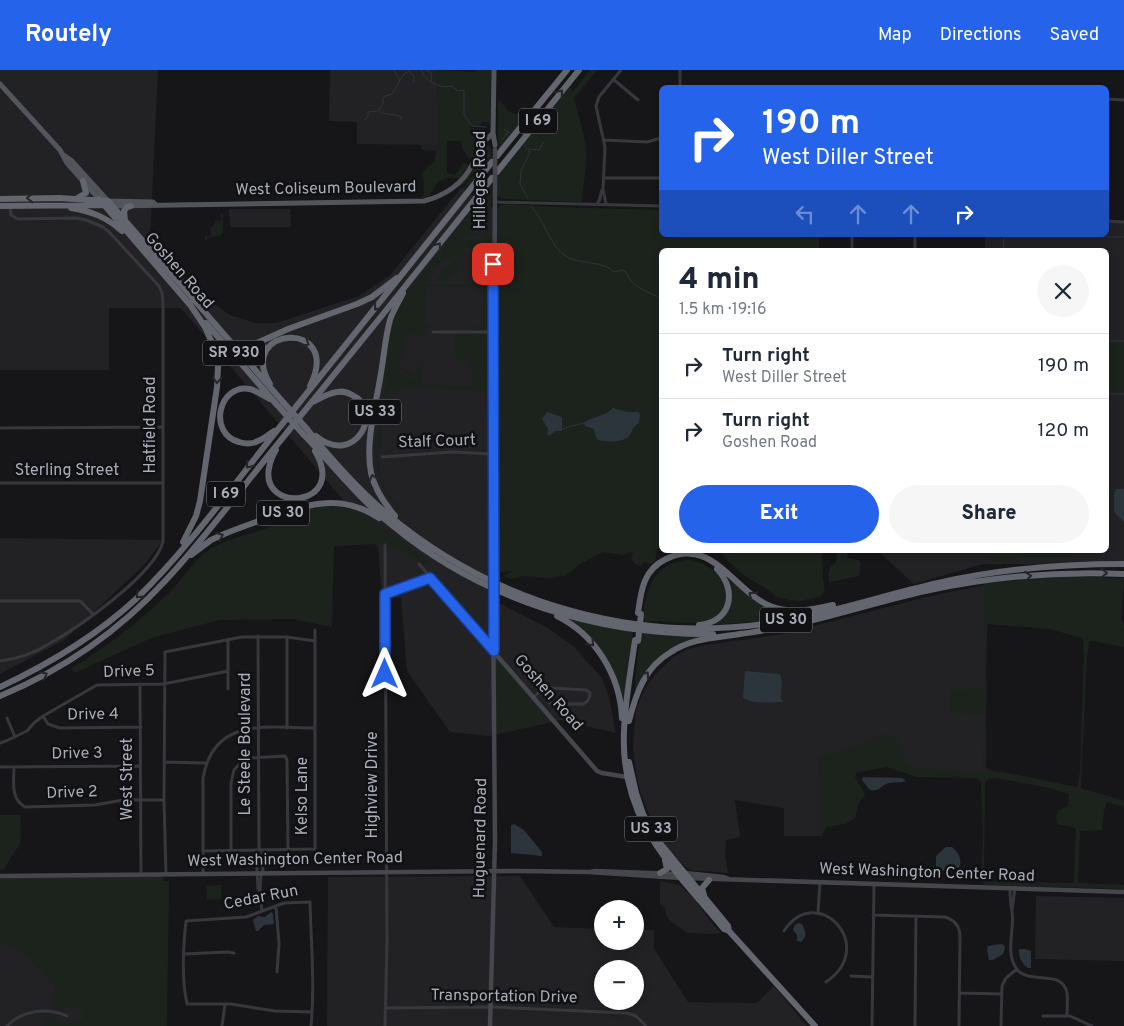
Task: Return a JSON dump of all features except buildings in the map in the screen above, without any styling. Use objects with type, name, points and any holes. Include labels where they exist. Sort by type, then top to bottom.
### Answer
[{"type":"highway","name":"I 69","points":[[497,156],[567,70]]},
{"type":"highway","name":"I 69","points":[[497,172],[579,70]]},
{"type":"highway","name":"I 69","points":[[0,687],[57,658],[96,632],[135,599],[172,560],[408,269],[492,162]]},
{"type":"highway","name":"I 69","points":[[0,696],[47,673],[100,639],[140,606],[180,564],[492,178]]},
{"type":"highway","points":[[71,199],[83,196],[86,193],[83,181]]},
{"type":"highway","name":"West Coliseum Boulevard","points":[[0,199],[47,206],[106,203]]},
{"type":"highway","name":"West Coliseum Boulevard","points":[[0,206],[10,202],[71,199],[106,203]]},
{"type":"highway","name":"SR 930","points":[[106,203],[126,222],[238,349],[280,403]]},
{"type":"highway","name":"Goshen Road","points":[[106,203],[142,250],[280,403]]},
{"type":"highway","name":"SR 930","points":[[47,206],[78,209],[98,214],[112,222],[142,250]]},
{"type":"highway","points":[[126,222],[124,211],[127,207],[131,206]]},
{"type":"highway","points":[[238,349],[246,348],[288,329],[357,304],[384,289],[408,269]]},
{"type":"highway","name":"US 33","points":[[407,284],[387,332],[370,451],[371,472],[377,490],[394,515],[410,532]]},
{"type":"highway","points":[[172,560],[189,532],[200,501],[217,387],[218,366],[213,345],[205,327],[189,303]]},
{"type":"highway","points":[[305,396],[315,376],[318,362],[313,348],[307,342],[293,336],[285,337],[272,343],[264,355],[264,370],[280,403],[348,484],[392,525]]},
{"type":"highway","points":[[280,403],[257,392],[241,389],[230,394],[221,409],[220,418],[226,435],[242,443],[258,441],[280,427]]},
{"type":"highway","points":[[306,433],[325,443],[344,446],[362,434],[366,421],[364,408],[355,396],[349,393],[335,392],[312,403]]},
{"type":"highway","points":[[281,439],[269,467],[270,482],[283,497],[296,500],[309,496],[314,492],[319,486],[323,473],[322,463],[306,433]]},
{"type":"highway","name":"US 30","points":[[306,433],[386,514],[437,551],[501,587],[538,602],[595,618],[629,624],[668,628],[729,627],[767,623],[816,614],[953,580],[1010,570],[1072,565],[1124,564]]},
{"type":"highway","name":"US 30","points":[[180,564],[211,540],[222,534],[300,507],[316,503],[333,502],[351,505],[369,512],[392,525],[462,573],[495,590],[535,606],[591,622],[648,632],[714,634],[761,630],[815,620],[924,592],[985,580],[1062,574],[1124,574]]},
{"type":"highway","points":[[640,614],[643,583],[652,570],[668,558],[684,554],[709,558],[754,597],[770,606],[787,610],[805,611],[900,592]]},
{"type":"highway","name":"US 33","points":[[668,628],[705,624],[717,619],[724,612],[728,603],[729,589],[724,577],[713,566],[702,560],[689,557],[675,559],[665,563],[654,573],[648,583],[640,614],[636,641],[629,720],[629,765],[643,814],[659,843],[724,929],[730,931]]},
{"type":"highway","name":"US 33","points":[[535,606],[571,624],[584,634],[612,673],[617,688],[624,730],[630,794],[638,816],[650,838],[815,1026]]},
{"type":"highway","points":[[629,720],[633,702],[642,682],[652,668],[667,654],[694,641],[761,630]]},
{"type":"highway","points":[[624,730],[636,641]]},
{"type":"highway","points":[[660,873],[665,871],[667,867],[664,856]]},
{"type":"highway","points":[[705,899],[702,888],[709,880]]},
{"type":"main road","name":"Hillegas Road","points":[[494,70],[494,651]]},
{"type":"main road","name":"Goshen Road","points":[[0,84],[62,154],[67,163],[83,181],[106,203]]},
{"type":"main road","name":"West Coliseum Boulevard","points":[[106,203],[152,206],[424,201],[443,194],[460,182],[470,169],[481,144],[493,133]]},
{"type":"main road","points":[[481,144],[486,142],[494,143]]},
{"type":"main road","name":"Goshen Road","points":[[62,154],[71,160],[106,203]]},
{"type":"main road","name":"West Coliseum Boulevard","points":[[106,203],[153,202],[156,205]]},
{"type":"main road","name":"Goshen Road","points":[[494,651],[597,771],[627,777]]},
{"type":"main road","name":"Huguenard Road","points":[[490,1026],[494,871],[494,651]]},
{"type":"main road","name":"West Washington Center Road","points":[[0,876],[494,871],[589,872],[724,877],[729,879]]},
{"type":"main road","name":"West Washington Center Road","points":[[589,872],[660,873],[709,880],[729,879],[1124,892]]},
{"type":"street","points":[[607,204],[603,189],[606,151],[596,111],[599,97],[621,70]]},
{"type":"street","points":[[680,70],[680,85]]},
{"type":"street","points":[[613,79],[638,100]]},
{"type":"street","points":[[1109,99],[1124,100]]},
{"type":"street","points":[[604,140],[647,142],[659,139]]},
{"type":"street","points":[[604,178],[659,178]]},
{"type":"street","points":[[597,204],[603,189]]},
{"type":"street","name":"Hatfield Road","points":[[0,661],[25,655],[46,646],[93,614],[142,575],[159,555],[163,542],[162,293],[158,286],[110,233],[97,224],[77,218],[18,219],[11,215],[10,202]]},
{"type":"street","points":[[494,202],[659,206]]},
{"type":"street","points":[[1109,221],[1124,222]]},
{"type":"street","points":[[433,332],[493,332]]},
{"type":"street","points":[[0,428],[163,427]]},
{"type":"street","name":"Stalf Court","points":[[382,457],[452,452],[493,454]]},
{"type":"street","name":"Sterling Street","points":[[0,483],[163,482]]},
{"type":"street","name":"Highview Drive","points":[[385,544],[385,1026]]},
{"type":"street","name":"Goshen Road","points":[[419,564],[494,651]]},
{"type":"street","points":[[385,594],[430,578]]},
{"type":"street","points":[[0,601],[80,601],[93,614]]},
{"type":"street","name":"Kelso Lane","points":[[203,851],[313,850],[316,847],[315,630]]},
{"type":"street","points":[[166,874],[164,800],[165,652],[228,639],[258,636],[287,637],[315,641]]},
{"type":"street","name":"Le Steele Boulevard","points":[[258,636],[259,851],[262,911]]},
{"type":"street","points":[[287,637],[287,728]]},
{"type":"street","points":[[228,639],[228,689]]},
{"type":"street","name":"Drive 5","points":[[43,716],[97,685],[164,684],[228,671]]},
{"type":"street","name":"West Street","points":[[140,684],[141,875]]},
{"type":"street","points":[[534,697],[540,691],[552,688],[586,690],[590,693],[590,697],[583,704],[551,704],[540,691]]},
{"type":"street","points":[[0,743],[15,738],[27,731],[43,716]]},
{"type":"street","name":"Drive 4","points":[[43,716],[48,724],[60,728],[140,727]]},
{"type":"street","points":[[7,718],[15,738]]},
{"type":"street","points":[[203,873],[203,778],[205,763],[214,747],[225,738],[241,731],[259,728],[315,728]]},
{"type":"street","points":[[231,851],[231,776],[237,764],[243,760],[259,757],[287,758],[288,850]]},
{"type":"street","points":[[164,762],[205,763]]},
{"type":"street","name":"Drive 3","points":[[0,767],[140,766]]},
{"type":"street","name":"Drive 2","points":[[14,767],[15,798],[18,803],[25,807],[95,805],[123,800],[164,800]]},
{"type":"street","points":[[818,913],[820,882]]},
{"type":"street","points":[[872,1026],[874,884]]},
{"type":"street","points":[[1012,888],[1011,955],[1017,969],[1027,976],[1052,978],[1060,982],[1067,993],[1067,1016]]},
{"type":"street","name":"Cedar Run","points":[[184,954],[186,921],[246,917],[293,902],[310,902],[313,947],[312,1012]]},
{"type":"street","points":[[276,906],[279,944],[278,972]]},
{"type":"street","points":[[784,931],[800,916],[818,913],[830,917],[839,924],[846,939],[846,951],[841,969],[826,982]]},
{"type":"street","points":[[873,916],[942,916],[951,919],[958,927],[960,933],[959,1026]]},
{"type":"street","points":[[915,1026],[916,916]]},
{"type":"street","points":[[234,953],[184,954],[184,990],[187,1004],[225,1004],[275,1011],[312,1012],[311,1026]]},
{"type":"street","points":[[1001,1026],[1001,994],[1004,980],[1017,969]]},
{"type":"street","points":[[851,976],[872,977]]},
{"type":"street","points":[[960,993],[1001,994]]},
{"type":"street","points":[[222,1026],[225,1004]]},
{"type":"street","name":"Transportation Drive","points":[[386,1008],[490,1007],[627,1013],[636,1016],[646,1026]]},
{"type":"street","points":[[7,1026],[21,1015],[27,1013],[54,1012],[67,1016]]},
{"type":"street","points":[[1043,1016],[1067,1016],[1092,1026]]},
{"type":"shaded area","points":[[0,70],[158,70],[150,239],[176,269],[214,304],[230,315],[256,323],[276,323],[359,296],[390,275],[461,188],[497,210],[495,601],[548,628],[573,646],[602,678],[609,697],[616,733],[560,720],[489,736],[450,732],[407,671],[401,598],[382,597],[378,548],[360,520],[181,308],[109,308],[109,370],[0,370]]},
{"type":"shaded area","points":[[330,70],[437,70],[439,145],[357,144],[357,122],[329,121]]},
{"type":"shaded area","points":[[437,70],[476,72],[477,70],[491,70],[490,124],[483,121],[479,126],[468,126],[482,129],[485,133],[479,140],[471,160],[462,148],[462,141],[447,141],[447,173],[455,175],[463,163],[468,164],[467,170],[460,179],[449,178],[441,180],[430,195],[422,198],[420,197],[424,195],[423,171],[434,162],[436,153],[435,151],[422,150],[421,145],[439,145]]},
{"type":"shaded area","points":[[590,70],[597,70],[574,98],[586,151],[582,202],[507,199],[499,197],[497,195],[497,177],[571,86],[573,91]]},
{"type":"shaded area","points":[[500,100],[510,112],[517,114],[525,111],[528,113],[499,149],[498,143],[501,145],[498,142],[498,102]]},
{"type":"shaded area","points":[[487,145],[491,147],[492,158],[464,190],[460,192],[475,173],[463,185],[456,187],[481,153],[486,154],[482,150]]},
{"type":"shaded area","points":[[492,184],[490,223],[482,220],[473,231],[469,231],[469,233],[485,233],[490,226],[491,235],[465,235],[465,240],[477,239],[480,243],[484,243],[484,238],[491,239],[490,261],[485,262],[485,246],[476,246],[476,255],[472,256],[472,247],[464,247],[464,256],[444,258],[425,283],[430,285],[472,284],[472,270],[476,271],[476,277],[484,279],[484,273],[481,273],[481,269],[477,270],[476,268],[488,268],[490,270],[490,329],[488,331],[475,331],[472,327],[483,326],[483,287],[426,287],[425,325],[430,326],[426,330],[425,337],[418,334],[407,335],[405,342],[403,342],[404,354],[399,366],[401,368],[399,370],[394,369],[393,371],[417,381],[418,378],[405,374],[404,370],[407,371],[409,367],[411,368],[410,371],[415,373],[421,361],[424,361],[422,377],[419,377],[422,378],[422,383],[467,388],[471,386],[473,368],[469,365],[469,361],[455,358],[455,336],[458,334],[489,334],[490,388],[488,391],[467,391],[410,385],[410,387],[404,387],[396,394],[392,394],[394,389],[390,389],[386,414],[387,417],[395,421],[382,425],[378,457],[381,478],[387,492],[395,503],[401,506],[402,509],[398,511],[381,483],[374,451],[387,379],[383,378],[392,327],[404,297]]},
{"type":"shaded area","points":[[501,205],[659,210],[659,237],[819,237],[819,248],[659,248],[659,548],[655,561],[651,564],[644,562],[640,566],[634,563],[631,558],[632,552],[623,555],[603,552],[580,564],[565,576],[549,578],[524,576],[511,579],[504,576],[513,571],[496,572],[497,210]]},
{"type":"shaded area","points":[[229,209],[290,209],[291,227],[230,227]]},
{"type":"shaded area","points":[[223,213],[223,233],[220,236],[208,237],[205,240],[205,236],[214,235],[211,234],[211,228],[215,221],[222,220],[220,216]]},
{"type":"shaded area","points":[[1109,222],[1124,222],[1124,564],[983,564],[914,584],[880,553],[1109,553],[1109,248],[985,248],[985,237],[1109,237]]},
{"type":"shaded area","points":[[454,259],[460,260],[461,263],[453,276],[446,283],[437,282],[437,279]]},
{"type":"shaded area","points":[[1109,342],[1124,343],[1124,392],[1109,391]]},
{"type":"shaded area","points":[[613,408],[627,412],[638,412],[640,414],[639,423],[633,428],[629,436],[623,440],[598,440],[594,429],[585,426],[584,422],[607,413]]},
{"type":"shaded area","points":[[547,412],[562,417],[562,431],[556,431],[547,435],[548,429],[542,419]]},
{"type":"shaded area","points":[[1116,489],[1124,489],[1124,522],[1114,512]]},
{"type":"shaded area","points":[[324,506],[348,508],[370,517],[419,553],[431,565],[420,563],[395,547],[369,544],[334,546],[332,627],[292,619],[220,620],[154,637],[74,673],[71,668],[111,642],[148,613],[171,591],[204,553],[226,541],[275,525],[285,517],[296,512]]},
{"type":"shaded area","points":[[0,538],[163,540],[145,564],[64,640],[0,674]]},
{"type":"shaded area","points":[[722,553],[822,553],[825,591],[820,597],[799,601],[776,597],[767,589],[745,576]]},
{"type":"shaded area","points":[[838,553],[847,553],[848,558],[858,560],[861,563],[859,576],[830,582],[829,570],[836,562]]},
{"type":"shaded area","points":[[985,553],[1080,553],[1073,556],[1018,557],[1007,561],[992,561],[985,558]]},
{"type":"shaded area","points":[[687,560],[705,565],[721,578],[728,594],[726,603],[720,612],[712,619],[702,622],[642,622],[652,581],[665,567]]},
{"type":"shaded area","points":[[725,574],[751,598],[761,604],[793,613],[815,611],[764,621],[709,625],[717,622],[728,611],[732,597]]},
{"type":"shaded area","points":[[1068,576],[1124,578],[1121,619],[1124,626],[1124,647],[1089,642],[1081,788],[1124,801],[1124,807],[1107,802],[1102,830],[1080,832],[1078,879],[1079,883],[1124,885],[1124,889],[984,885],[981,881],[983,833],[981,783],[976,778],[917,777],[886,767],[856,773],[855,777],[865,794],[859,802],[855,818],[845,824],[826,827],[821,838],[820,754],[828,754],[862,743],[879,735],[887,734],[897,739],[904,757],[910,766],[923,769],[983,771],[984,714],[950,712],[950,693],[952,690],[984,689],[986,676],[985,583]],"holes":[[[987,625],[1050,629],[1081,638],[1083,641],[1080,770],[1076,787],[986,768]],[[996,778],[1050,788],[1069,794],[1068,806],[1058,811],[1056,816],[1057,824],[1076,829],[1074,880],[1072,883],[990,881],[984,878],[985,782],[988,779]]]},
{"type":"shaded area","points":[[986,585],[985,774],[919,772],[823,757],[821,836],[784,836],[784,808],[735,800],[740,837],[726,840],[725,854],[728,873],[690,870],[669,850],[655,829],[641,794],[633,747],[636,710],[644,690],[655,675],[673,657],[688,649],[705,645],[783,634],[930,596]]},
{"type":"shaded area","points":[[570,620],[633,632],[624,705],[613,674]]},
{"type":"shaded area","points":[[640,633],[704,636],[669,651],[635,691]]},
{"type":"shaded area","points":[[497,663],[501,664],[549,721],[495,734]]},
{"type":"shaded area","points":[[745,671],[780,674],[782,682],[781,699],[784,702],[746,700],[743,697]]},
{"type":"shaded area","points":[[863,777],[902,778],[906,781],[889,783],[878,789],[870,790],[862,780]]},
{"type":"shaded area","points":[[0,815],[21,815],[20,844],[3,870],[0,870]]},
{"type":"shaded area","points":[[514,824],[524,830],[542,852],[542,856],[511,853],[511,825]]},
{"type":"shaded area","points":[[946,847],[952,847],[959,855],[960,864],[957,871],[940,871],[936,868],[936,856]]},
{"type":"shaded area","points":[[163,876],[162,1026],[0,1026],[0,878]]},
{"type":"shaded area","points":[[520,876],[554,927],[594,929],[594,950],[644,950],[644,930],[654,930],[654,949],[688,1002],[757,1003],[774,986],[807,1026],[327,1026],[328,877]]},
{"type":"shaded area","points":[[0,881],[169,881],[167,1026],[45,1026],[43,1020],[45,1016],[56,1018],[61,1025],[77,1022],[83,1019],[84,1015],[77,1008],[48,1006],[55,993],[55,987],[25,955],[0,942]]},
{"type":"shaded area","points":[[660,881],[680,885],[721,932],[716,934],[688,933],[671,922],[667,917],[664,907],[660,905]]},
{"type":"shaded area","points":[[221,885],[221,899],[207,900],[207,886]]},
{"type":"shaded area","points":[[1036,896],[1124,898],[1124,961],[1035,959]]},
{"type":"shaded area","points":[[271,912],[274,924],[264,925],[256,931],[253,920],[258,916],[265,917]]},
{"type":"shaded area","points":[[802,924],[805,931],[805,936],[801,942],[797,941],[797,935],[793,930],[795,925]]},
{"type":"shaded area","points":[[1001,944],[1005,948],[1003,954],[993,960],[989,960],[988,946]]},
{"type":"shaded area","points":[[1019,949],[1031,951],[1031,968],[1028,968],[1022,962]]},
{"type":"waterway","points":[[394,70],[399,78],[399,83]]},
{"type":"waterway","points":[[401,119],[400,116],[382,113],[378,110],[383,104],[383,98],[392,94],[404,74],[411,70]]},
{"type":"waterway","points":[[421,70],[426,78],[433,83],[447,87],[451,86],[458,91],[464,90],[464,114],[472,126],[486,127]]},
{"type":"waterway","points":[[426,70],[432,73],[431,81]]},
{"type":"waterway","points":[[410,73],[414,76],[414,82]]},
{"type":"waterway","points":[[364,120],[368,117],[368,112],[377,111]]},
{"type":"waterway","points":[[504,129],[510,133]]},
{"type":"waterway","points":[[503,139],[508,132]]},
{"type":"waterway","points":[[529,149],[539,150],[544,142]]},
{"type":"waterway","points":[[524,145],[530,152],[521,171],[520,184],[528,198]]},
{"type":"waterway","points":[[475,173],[490,154]]},
{"type":"waterway","points":[[531,207],[563,254],[575,260],[603,265],[614,272],[622,270],[641,289],[659,298]]},
{"type":"waterway","points":[[1003,248],[1004,237]]},
{"type":"waterway","points":[[1004,237],[1109,237]]},
{"type":"waterway","points":[[1109,237],[1124,237]]},
{"type":"waterway","points":[[1109,341],[1124,341]]},
{"type":"waterway","points":[[1109,394],[1124,394]]},
{"type":"waterway","points":[[563,429],[585,423]]},
{"type":"route","points":[[385,674],[385,594],[430,578],[494,651],[493,264]]}]
